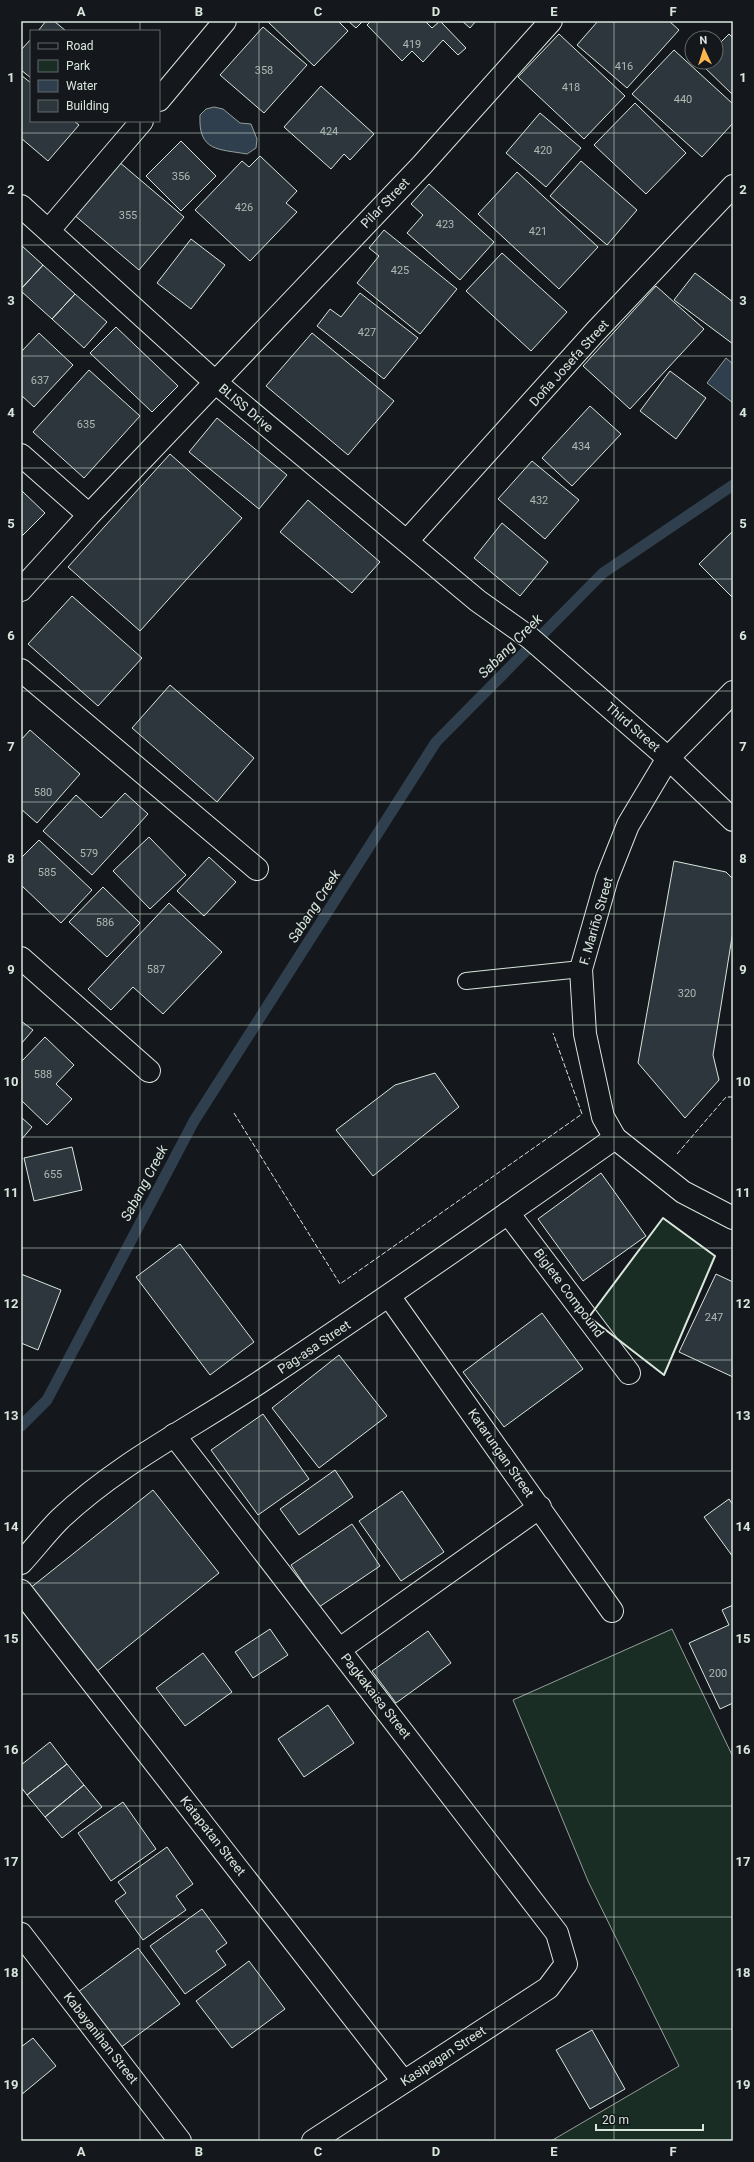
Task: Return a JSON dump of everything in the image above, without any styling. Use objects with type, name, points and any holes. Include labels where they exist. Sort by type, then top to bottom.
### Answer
[{"type":"street","points":[[160,99],[225,21]]},
{"type":"street","name":"Pilar Street","points":[[21,590],[89,515],[422,165],[551,21]]},
{"type":"street","points":[[49,230],[141,122]]},
{"type":"street","name":"Doña Josefa Street","points":[[407,541],[595,332],[733,186]]},
{"type":"street","name":"BLISS Drive","points":[[21,206],[215,382],[478,601]]},
{"type":"street","points":[[21,455],[89,515]]},
{"type":"street","name":"Third Street","points":[[478,601],[530,638],[668,758],[733,820]]},
{"type":"street","points":[[21,670],[257,869]]},
{"type":"street","name":"F. Mariño Street","points":[[733,692],[668,758],[628,825],[607,878],[581,969],[587,1042],[603,1117],[615,1138],[683,1192],[733,1218]]},
{"type":"street","points":[[21,958],[149,1071]]},
{"type":"street","name":"Pag-asa Street","points":[[21,1563],[60,1519],[114,1475],[174,1435],[225,1406],[389,1296],[615,1138]]},
{"type":"street","name":"Biglete Compound","points":[[508,1213],[629,1372]]},
{"type":"street","name":"Katarungan Street","points":[[389,1296],[540,1507],[612,1611]]},
{"type":"street","name":"Pagkakaisa Street","points":[[174,1435],[557,1933],[566,1964]]},
{"type":"street","points":[[340,1649],[540,1507]]},
{"type":"street","name":"Katapatan Street","points":[[21,1592],[404,2081]]},
{"type":"street","name":"Kabayanihan Street","points":[[21,1934],[180,2141]]},
{"type":"street","name":"Kasipagan Street","points":[[313,2141],[548,1988],[566,1964]]},
{"type":"lane","points":[[466,981],[581,969]]},
{"type":"green space","points":[[663,1218],[715,1256],[664,1375],[589,1317]]},
{"type":"green space","points":[[672,1629],[733,1757],[733,2141],[551,2141],[679,2066],[588,1881],[513,1700]]},
{"type":"water","points":[[214,107],[223,109],[240,123],[251,124],[257,139],[256,148],[247,154],[219,149],[207,142],[200,127],[200,115],[206,109]]},
{"type":"water","points":[[726,358],[733,364],[733,403],[707,383]]},
{"type":"building","points":[[46,21],[54,21],[65,30],[39,30]]},
{"type":"building","points":[[267,21],[338,21],[348,31],[314,66]]},
{"type":"building","points":[[348,21],[363,21],[356,28]]},
{"type":"building","points":[[371,21],[425,21],[432,28],[440,21],[466,48],[458,55],[443,40],[423,62],[412,51],[402,61],[367,25]]},
{"type":"building","points":[[462,21],[476,21],[470,28]]},
{"type":"building","points":[[598,21],[669,21],[679,30],[627,88],[577,45]]},
{"type":"building","points":[[263,27],[307,65],[264,113],[220,75]]},
{"type":"building","points":[[559,34],[625,96],[584,139],[518,77]]},
{"type":"building","points":[[729,34],[733,38],[733,95],[707,70],[724,70],[724,39]]},
{"type":"building","points":[[30,40],[30,77],[21,70],[21,50]]},
{"type":"building","points":[[674,50],[684,59],[684,70],[696,70],[733,104],[733,123],[702,157],[632,94]]},
{"type":"building","points":[[21,75],[30,82],[30,122],[75,122],[79,125],[48,161],[21,138]]},
{"type":"building","points":[[321,86],[374,134],[350,160],[344,154],[331,169],[284,127]]},
{"type":"building","points":[[635,103],[686,153],[646,194],[594,145]]},
{"type":"building","points":[[540,113],[581,148],[546,187],[506,153]]},
{"type":"building","points":[[181,141],[216,176],[181,211],[146,176]]},
{"type":"building","points":[[260,156],[297,191],[286,203],[297,212],[250,261],[195,210],[242,161],[249,167]]},
{"type":"building","points":[[118,161],[184,217],[139,270],[73,214]]},
{"type":"building","points":[[581,161],[637,210],[607,245],[550,196]]},
{"type":"building","points":[[517,172],[598,247],[559,289],[478,214]]},
{"type":"building","points":[[429,184],[494,242],[460,280],[407,233],[423,215],[411,204]]},
{"type":"building","points":[[384,230],[457,289],[420,334],[357,283],[379,256],[369,248]]},
{"type":"building","points":[[191,239],[225,265],[191,309],[157,283]]},
{"type":"building","points":[[21,245],[43,265],[21,289]]},
{"type":"building","points":[[502,253],[567,312],[531,351],[466,291]]},
{"type":"building","points":[[43,265],[75,294],[52,319],[21,291],[21,289]]},
{"type":"building","points":[[695,273],[733,302],[733,344],[674,300]]},
{"type":"building","points":[[656,286],[704,329],[630,409],[583,366]]},
{"type":"building","points":[[360,293],[418,338],[384,379],[317,326],[330,309],[341,317]]},
{"type":"building","points":[[75,294],[107,322],[84,348],[52,319]]},
{"type":"building","points":[[116,327],[178,386],[152,412],[90,353]]},
{"type":"building","points":[[39,333],[73,365],[34,407],[21,395],[21,352]]},
{"type":"building","points":[[312,333],[394,401],[348,455],[266,386]]},
{"type":"building","points":[[89,370],[140,416],[84,478],[33,432]]},
{"type":"building","points":[[670,371],[706,398],[676,439],[640,411]]},
{"type":"building","points":[[590,406],[621,434],[572,486],[542,458]]},
{"type":"building","points":[[217,418],[287,475],[259,509],[189,452]]},
{"type":"building","points":[[170,454],[242,518],[140,631],[68,567]]},
{"type":"building","points":[[532,461],[579,500],[545,539],[498,499]]},
{"type":"building","points":[[21,490],[45,513],[21,537]]},
{"type":"building","points":[[308,500],[380,562],[352,593],[280,532]]},
{"type":"building","points":[[502,523],[548,562],[520,596],[474,558]]},
{"type":"building","points":[[733,531],[733,598],[699,564]]},
{"type":"building","points":[[72,596],[142,658],[98,706],[28,644]]},
{"type":"building","points":[[170,685],[254,758],[217,802],[132,728]]},
{"type":"building","points":[[30,730],[80,774],[37,823],[21,809],[21,740]]},
{"type":"building","points":[[125,793],[148,814],[92,875],[43,831],[76,795],[101,818]]},
{"type":"building","points":[[149,837],[186,875],[150,909],[113,871]]},
{"type":"building","points":[[39,840],[92,890],[61,923],[21,885],[21,858]]},
{"type":"building","points":[[209,857],[236,882],[204,916],[177,891]]},
{"type":"building","points":[[674,861],[726,872],[733,879],[733,931],[713,1055],[719,1080],[685,1118],[638,1063]]},
{"type":"building","points":[[103,887],[140,923],[107,957],[69,922]]},
{"type":"building","points":[[169,903],[222,952],[163,1014],[133,987],[111,1010],[88,989]]},
{"type":"building","points":[[21,1021],[33,1030],[21,1044]]},
{"type":"building","points":[[45,1037],[74,1065],[56,1084],[72,1099],[47,1125],[21,1100],[21,1062]]},
{"type":"building","points":[[435,1073],[459,1107],[373,1176],[336,1130],[395,1085]]},
{"type":"building","points":[[21,1117],[32,1127],[21,1140]]},
{"type":"building","points":[[72,1147],[82,1190],[34,1201],[24,1158]]},
{"type":"building","points":[[601,1173],[646,1236],[583,1281],[538,1219]]},
{"type":"building","points":[[180,1244],[254,1342],[210,1375],[136,1277]]},
{"type":"building","points":[[21,1274],[61,1290],[38,1350],[21,1343]]},
{"type":"building","points":[[716,1274],[733,1282],[733,1377],[679,1352]]},
{"type":"building","points":[[542,1313],[583,1369],[504,1427],[463,1372]]},
{"type":"building","points":[[339,1355],[387,1416],[319,1468],[272,1408]]},
{"type":"building","points":[[263,1414],[309,1479],[258,1515],[211,1450]]},
{"type":"building","points":[[335,1470],[353,1497],[299,1535],[280,1509]]},
{"type":"building","points":[[153,1490],[219,1573],[96,1672],[29,1589]]},
{"type":"building","points":[[402,1491],[444,1552],[401,1581],[359,1521]]},
{"type":"building","points":[[729,1499],[733,1505],[733,1557],[704,1517]]},
{"type":"building","points":[[352,1524],[380,1566],[319,1607],[291,1565]]},
{"type":"building","points":[[733,1605],[733,1703],[720,1709],[689,1643],[729,1625],[722,1610]]},
{"type":"building","points":[[270,1629],[288,1655],[253,1678],[235,1652]]},
{"type":"building","points":[[428,1631],[451,1663],[396,1703],[372,1671]]},
{"type":"building","points":[[203,1653],[232,1692],[185,1726],[156,1688]]},
{"type":"building","points":[[328,1705],[354,1743],[304,1777],[278,1739]]},
{"type":"building","points":[[50,1742],[67,1764],[27,1795],[21,1787],[21,1765]]},
{"type":"building","points":[[67,1764],[84,1785],[45,1817],[27,1795]]},
{"type":"building","points":[[84,1785],[102,1807],[62,1838],[45,1817]]},
{"type":"building","points":[[123,1802],[156,1849],[111,1881],[78,1833]]},
{"type":"building","points":[[167,1847],[193,1884],[176,1896],[186,1910],[143,1940],[115,1901],[126,1893],[118,1882]]},
{"type":"building","points":[[202,1909],[227,1943],[216,1951],[226,1965],[185,1994],[150,1946]]},
{"type":"building","points":[[138,1948],[180,2004],[120,2048],[78,1992]]},
{"type":"building","points":[[249,1961],[285,2009],[232,2048],[196,2001]]},
{"type":"building","points":[[592,2030],[625,2089],[590,2109],[556,2050]]},
{"type":"building","points":[[33,2038],[56,2066],[21,2095],[21,2047]]},
{"type":"waterway","name":"Sabang Creek","points":[[21,1426],[47,1400],[194,1121],[436,742],[603,573],[733,485]]},
{"type":"fence","points":[[234,1113],[340,1284],[582,1114],[553,1033]]},
{"type":"fence","points":[[677,1154],[726,1097],[733,1097]]},
{"type":"wall","points":[[663,1218],[715,1256],[664,1375],[589,1317],[663,1218]]}]
